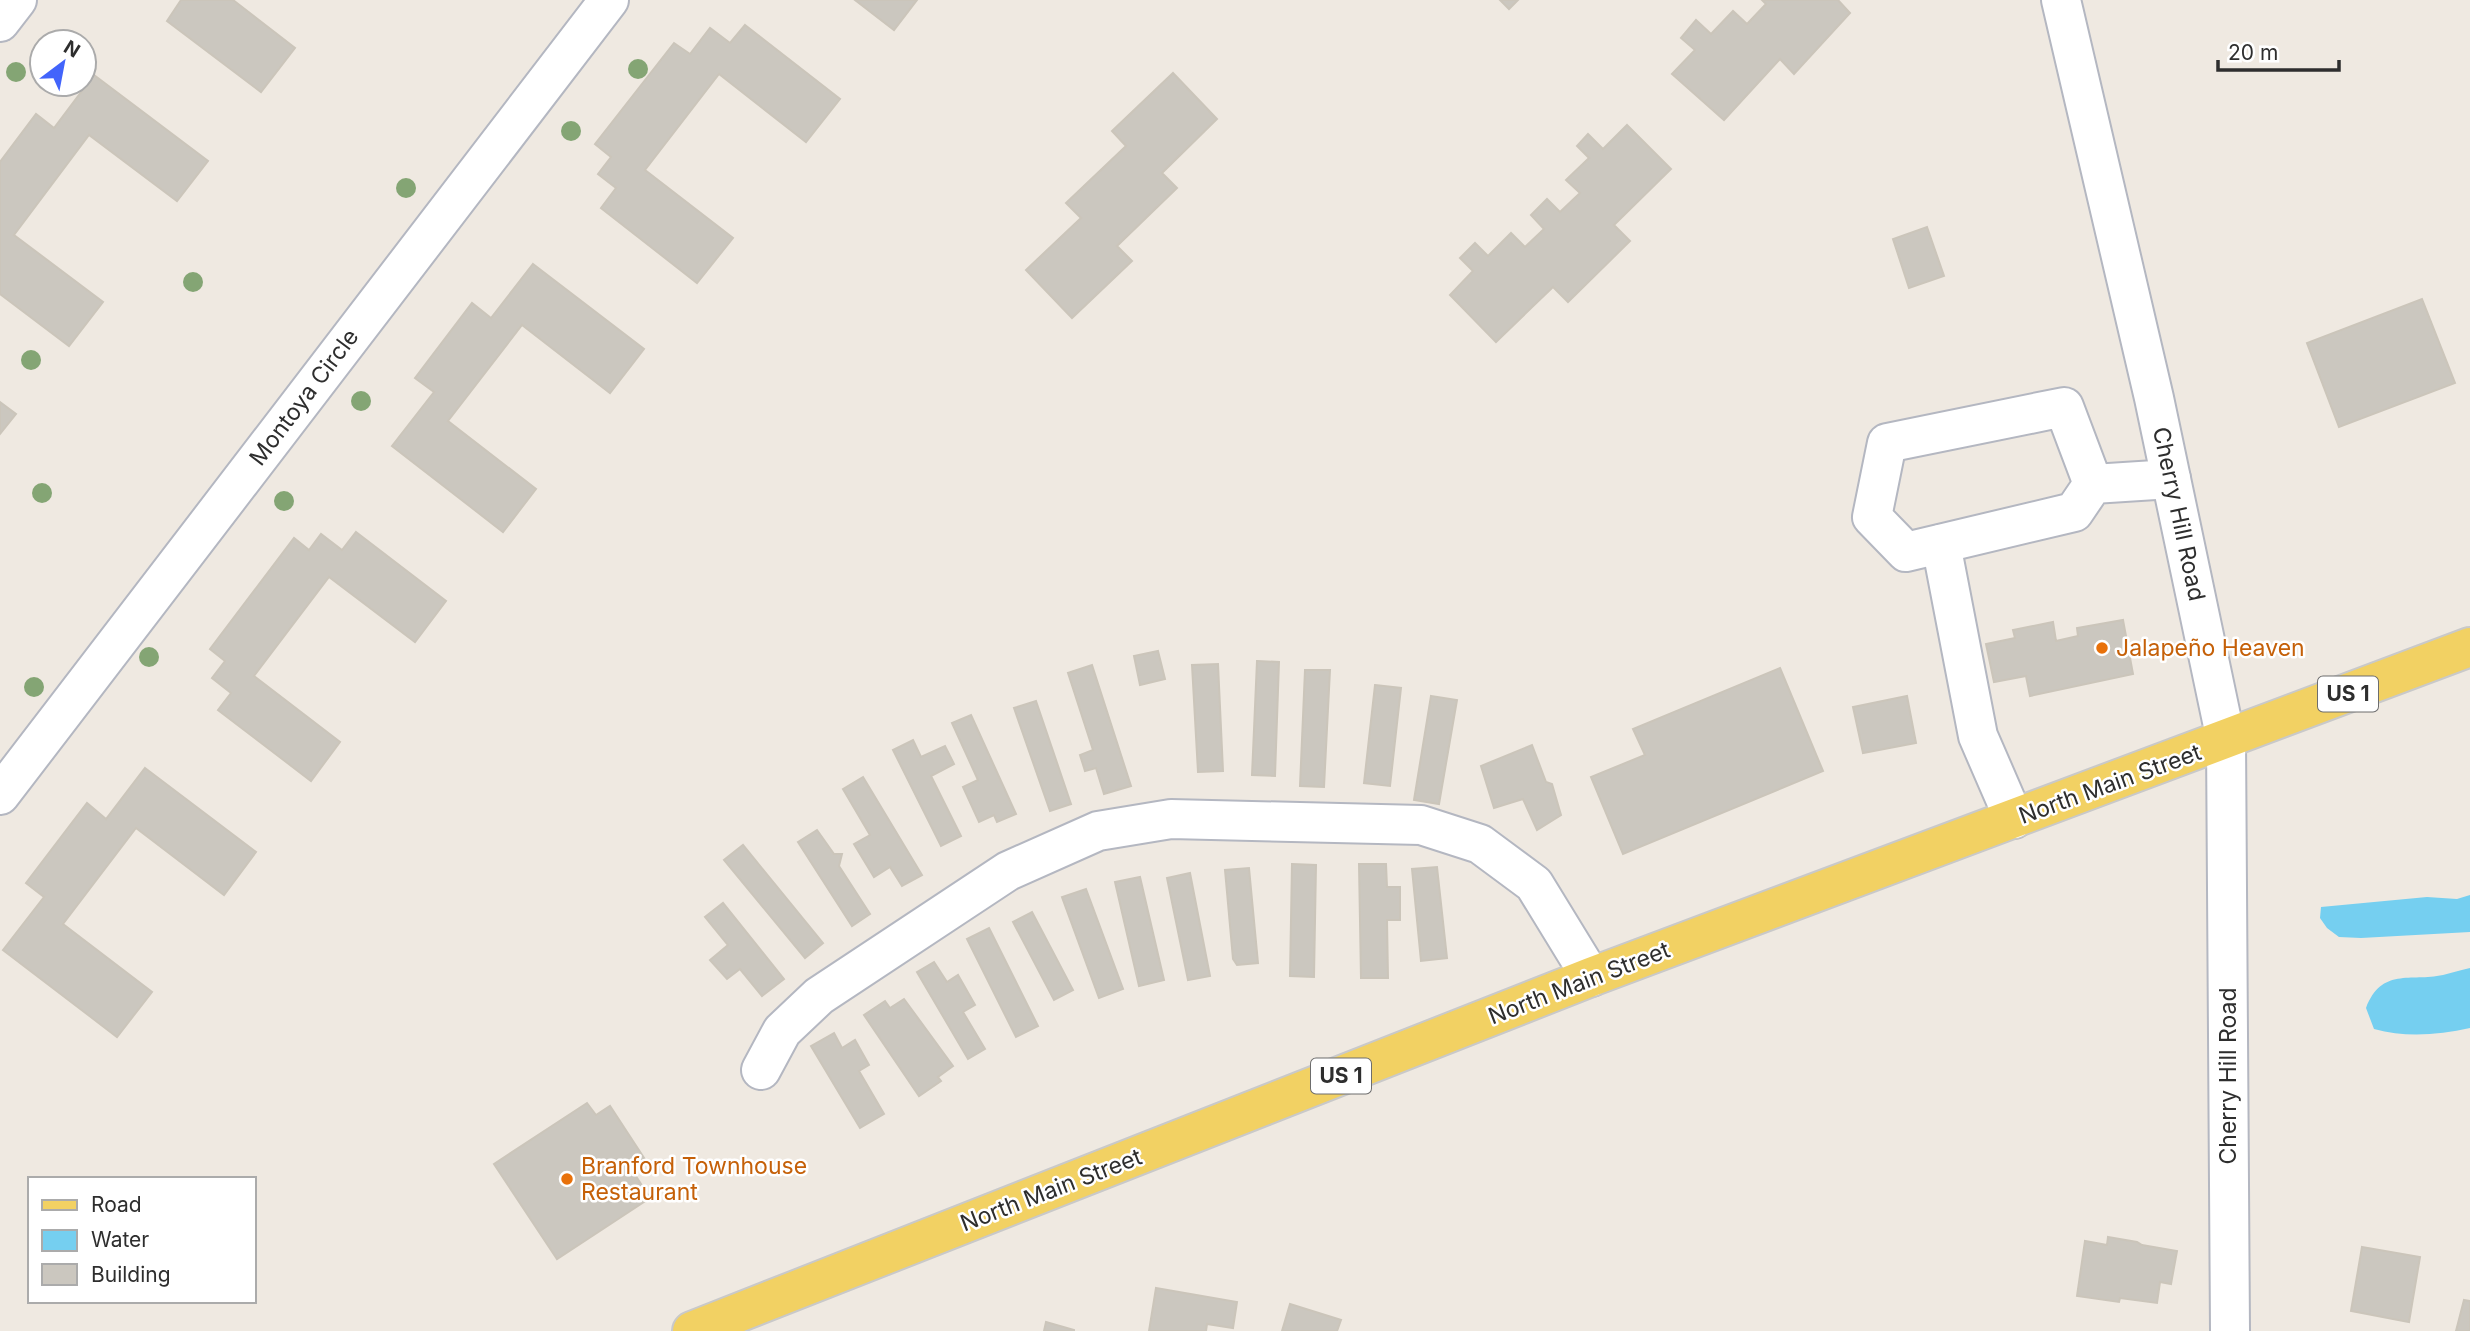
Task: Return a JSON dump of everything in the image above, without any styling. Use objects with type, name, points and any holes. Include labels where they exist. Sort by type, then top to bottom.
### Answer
[{"type":"main road","name":"North Main Street","points":[[704,1329],[1591,977],[2470,648]]},
{"type":"street","points":[[0,22],[17,0]]},
{"type":"street","name":"Montoya Circle","points":[[0,795],[609,0]]},
{"type":"street","name":"Cherry Hill Road","points":[[2061,0],[2171,479],[2226,740],[2230,1331]]},
{"type":"street","points":[[2064,407],[2093,484],[2074,512],[1906,552],[1872,517],[1887,443],[2064,407]]},
{"type":"street","points":[[2093,484],[2171,479]]},
{"type":"street","points":[[1941,544],[1978,736],[2014,819]]},
{"type":"street","points":[[761,1070],[782,1031],[819,996],[1007,871],[1098,831],[1171,819],[1421,825],[1480,844],[1534,884],[1591,977]]},
{"type":"water","points":[[2470,895],[2470,932],[2339,937],[2327,928],[2320,918],[2321,907],[2427,897],[2457,899]]},
{"type":"water","points":[[2470,968],[2470,1028],[2422,1034],[2398,1034],[2374,1029],[2366,1008],[2373,995],[2389,981],[2431,977]]},
{"type":"building","points":[[181,0],[233,0],[295,48],[261,92],[167,21]]},
{"type":"building","points":[[855,0],[917,0],[894,30]]},
{"type":"building","points":[[1500,0],[1518,0],[1509,9]]},
{"type":"building","points":[[1762,0],[1838,0],[1850,13],[1794,74],[1780,59],[1724,120],[1672,74],[1695,50],[1681,38],[1696,20],[1711,34],[1733,11],[1747,24],[1766,4]]},
{"type":"building","points":[[745,25],[840,99],[806,142],[719,74],[645,170],[733,238],[697,283],[601,208],[616,188],[598,174],[611,157],[595,144],[674,43],[690,54],[710,28],[730,43]]},
{"type":"building","points":[[1173,73],[1217,119],[1162,173],[1177,188],[1117,246],[1132,261],[1072,318],[1026,270],[1081,218],[1066,203],[1126,146],[1112,131]]},
{"type":"building","points":[[98,78],[208,161],[177,201],[89,135],[14,235],[103,302],[69,346],[0,294],[0,162],[36,114],[54,128],[77,98],[98,98]]},
{"type":"building","points":[[1627,125],[1671,169],[1614,225],[1630,241],[1568,302],[1553,287],[1496,342],[1450,295],[1473,271],[1460,258],[1475,243],[1488,256],[1511,233],[1525,247],[1544,229],[1531,215],[1547,199],[1560,212],[1580,193],[1566,180],[1589,158],[1577,146],[1588,134],[1603,149]]},
{"type":"building","points":[[1927,227],[1944,276],[1909,288],[1893,239]]},
{"type":"building","points":[[533,264],[644,349],[610,393],[522,325],[448,421],[536,489],[503,532],[392,446],[434,392],[415,378],[472,303],[491,318]]},
{"type":"building","points":[[2422,299],[2455,383],[2339,427],[2307,343]]},
{"type":"building","points":[[0,402],[16,414],[0,434]]},
{"type":"building","points":[[356,532],[446,601],[415,642],[329,577],[254,676],[340,742],[311,781],[218,710],[231,693],[212,678],[225,661],[210,649],[294,538],[309,550],[321,534],[342,550]]},
{"type":"building","points":[[2123,620],[2133,674],[2030,696],[2026,676],[1994,682],[1986,644],[2015,638],[2013,630],[2053,622],[2056,641],[2078,636],[2077,628]]},
{"type":"building","points":[[1158,651],[1165,679],[1140,685],[1134,656]]},
{"type":"building","points":[[1257,661],[1279,662],[1275,776],[1252,775]]},
{"type":"building","points":[[1218,664],[1223,771],[1198,772],[1192,665]]},
{"type":"building","points":[[1092,665],[1131,786],[1104,794],[1096,768],[1085,771],[1080,755],[1093,750],[1068,673]]},
{"type":"building","points":[[1780,668],[1823,771],[1623,854],[1591,777],[1645,755],[1633,729]]},
{"type":"building","points":[[1305,670],[1330,670],[1324,787],[1300,786]]},
{"type":"building","points":[[1375,685],[1401,688],[1390,786],[1364,783]]},
{"type":"building","points":[[1431,696],[1457,700],[1439,804],[1414,800]]},
{"type":"building","points":[[1907,696],[1916,743],[1863,753],[1853,707]]},
{"type":"building","points":[[1036,701],[1071,804],[1050,811],[1014,708]]},
{"type":"building","points":[[971,715],[1016,814],[997,822],[994,815],[979,822],[963,787],[978,780],[952,723]]},
{"type":"building","points":[[913,740],[921,757],[945,746],[954,764],[931,776],[961,836],[941,846],[893,750]]},
{"type":"building","points":[[1532,745],[1546,782],[1552,784],[1561,815],[1537,830],[1523,799],[1494,808],[1481,766]]},
{"type":"building","points":[[145,768],[256,852],[224,895],[136,828],[63,924],[152,992],[117,1037],[3,950],[44,897],[26,883],[87,803],[106,819]]},
{"type":"building","points":[[863,777],[922,875],[902,886],[890,867],[874,877],[854,844],[870,835],[843,789]]},
{"type":"building","points":[[817,830],[834,854],[842,854],[839,866],[870,914],[852,926],[798,842]]},
{"type":"building","points":[[743,845],[823,943],[805,958],[724,860]]},
{"type":"building","points":[[1292,864],[1316,865],[1314,977],[1290,976]]},
{"type":"building","points":[[1359,864],[1386,864],[1387,887],[1400,887],[1400,920],[1387,920],[1388,978],[1361,978]]},
{"type":"building","points":[[1437,867],[1447,958],[1421,961],[1412,869]]},
{"type":"building","points":[[1249,868],[1258,963],[1237,965],[1233,959],[1225,870]]},
{"type":"building","points":[[1190,873],[1210,976],[1188,980],[1167,878]]},
{"type":"building","points":[[1140,877],[1164,980],[1139,986],[1115,882]]},
{"type":"building","points":[[1086,889],[1123,989],[1099,998],[1062,897]]},
{"type":"building","points":[[723,903],[784,979],[762,996],[740,969],[727,979],[710,960],[728,945],[705,917]]},
{"type":"building","points":[[1032,912],[1073,990],[1054,1000],[1013,922]]},
{"type":"building","points":[[989,928],[1038,1026],[1016,1037],[967,939]]},
{"type":"building","points":[[934,962],[947,982],[958,975],[975,1005],[963,1012],[985,1049],[968,1059],[917,972]]},
{"type":"building","points":[[904,999],[953,1066],[938,1077],[941,1081],[919,1096],[864,1015],[885,1001],[890,1008]]},
{"type":"building","points":[[834,1033],[842,1048],[855,1040],[869,1065],[859,1071],[884,1114],[860,1128],[811,1046]]},
{"type":"building","points":[[587,1103],[596,1115],[610,1106],[646,1161],[632,1170],[650,1198],[557,1259],[494,1164]]},
{"type":"building","points":[[2108,1237],[2177,1251],[2171,1284],[2160,1282],[2157,1303],[2120,1298],[2119,1302],[2077,1296],[2085,1241],[2107,1245]]},
{"type":"building","points":[[2362,1247],[2420,1257],[2409,1322],[2351,1311]]},
{"type":"building","points":[[1156,1288],[1237,1302],[1233,1328],[1207,1324],[1206,1331],[1149,1331]]},
{"type":"building","points":[[2464,1300],[2470,1301],[2470,1331],[2456,1331]]},
{"type":"building","points":[[1290,1304],[1341,1320],[1337,1331],[1282,1331]]},
{"type":"building","points":[[1046,1322],[1074,1330],[1074,1331],[1044,1331]]},
{"type":"place","name":"Jalapeño Heaven","points":[[2102,648]]},
{"type":"place","name":"Branford Townhouse Restaurant","points":[[567,1179]]}]
